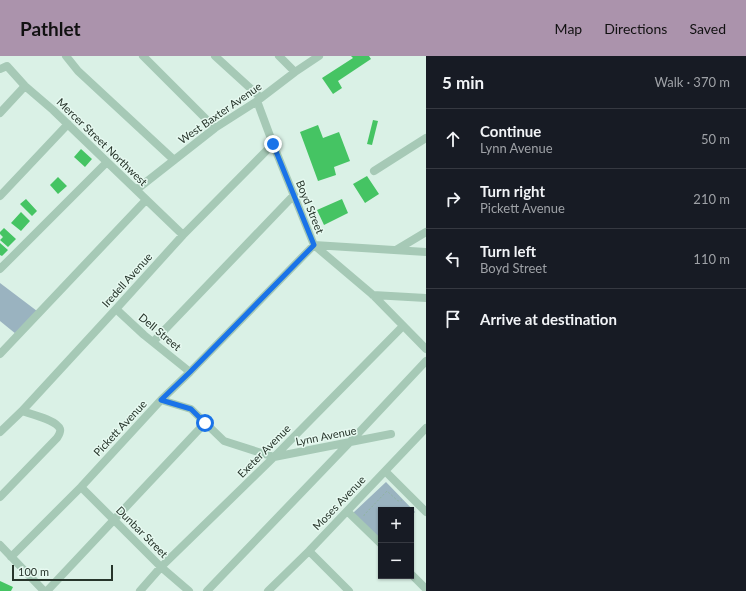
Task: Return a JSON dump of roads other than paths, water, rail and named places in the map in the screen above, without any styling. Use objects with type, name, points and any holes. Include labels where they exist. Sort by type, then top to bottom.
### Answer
[{"type":"street","points":[[66,56],[78,71],[174,160]]},
{"type":"street","points":[[143,56],[215,128]]},
{"type":"street","points":[[215,56],[259,99]]},
{"type":"street","points":[[279,56],[295,72]]},
{"type":"street","name":"West Baxter Avenue","points":[[136,190],[215,128],[259,99],[319,56]]},
{"type":"street","name":"Mercer Street Northwest","points":[[4,67],[68,124],[182,235]]},
{"type":"street","points":[[0,113],[25,86]]},
{"type":"street","name":"Boyd Street","points":[[259,99],[273,144],[314,245],[373,295],[426,349]]},
{"type":"street","points":[[0,196],[68,124]]},
{"type":"street","points":[[374,170],[426,138]]},
{"type":"street","name":"Iredell Avenue","points":[[0,432],[22,411],[182,235],[273,144]]},
{"type":"street","points":[[0,269],[107,162]]},
{"type":"street","points":[[153,342],[294,195]]},
{"type":"street","points":[[0,354],[146,200]]},
{"type":"street","points":[[395,250],[426,232]]},
{"type":"street","points":[[314,245],[426,252]]},
{"type":"street","name":"Pickett Avenue","points":[[11,557],[81,487],[161,400],[314,245]]},
{"type":"street","points":[[373,295],[426,298]]},
{"type":"street","name":"Dell Street","points":[[116,309],[190,372]]},
{"type":"street","name":"Exeter Avenue","points":[[140,591],[161,567],[274,457],[403,326]]},
{"type":"street","points":[[207,591],[426,361]]},
{"type":"street","name":"Lynn Avenue","points":[[161,400],[191,409],[224,441],[274,457],[392,434]]},
{"type":"street","points":[[0,497],[57,438],[60,433],[60,429],[55,422],[22,411]]},
{"type":"street","points":[[47,591],[205,423]]},
{"type":"street","name":"Moses Avenue","points":[[270,590],[426,428]]},
{"type":"street","points":[[385,471],[426,512]]},
{"type":"street","name":"Dunbar Street","points":[[81,487],[161,567],[189,591]]},
{"type":"street","points":[[347,511],[380,543]]},
{"type":"street","points":[[0,545],[44,591]]},
{"type":"street","points":[[309,550],[349,591]]},
{"type":"street","points":[[414,577],[426,589]]}]
